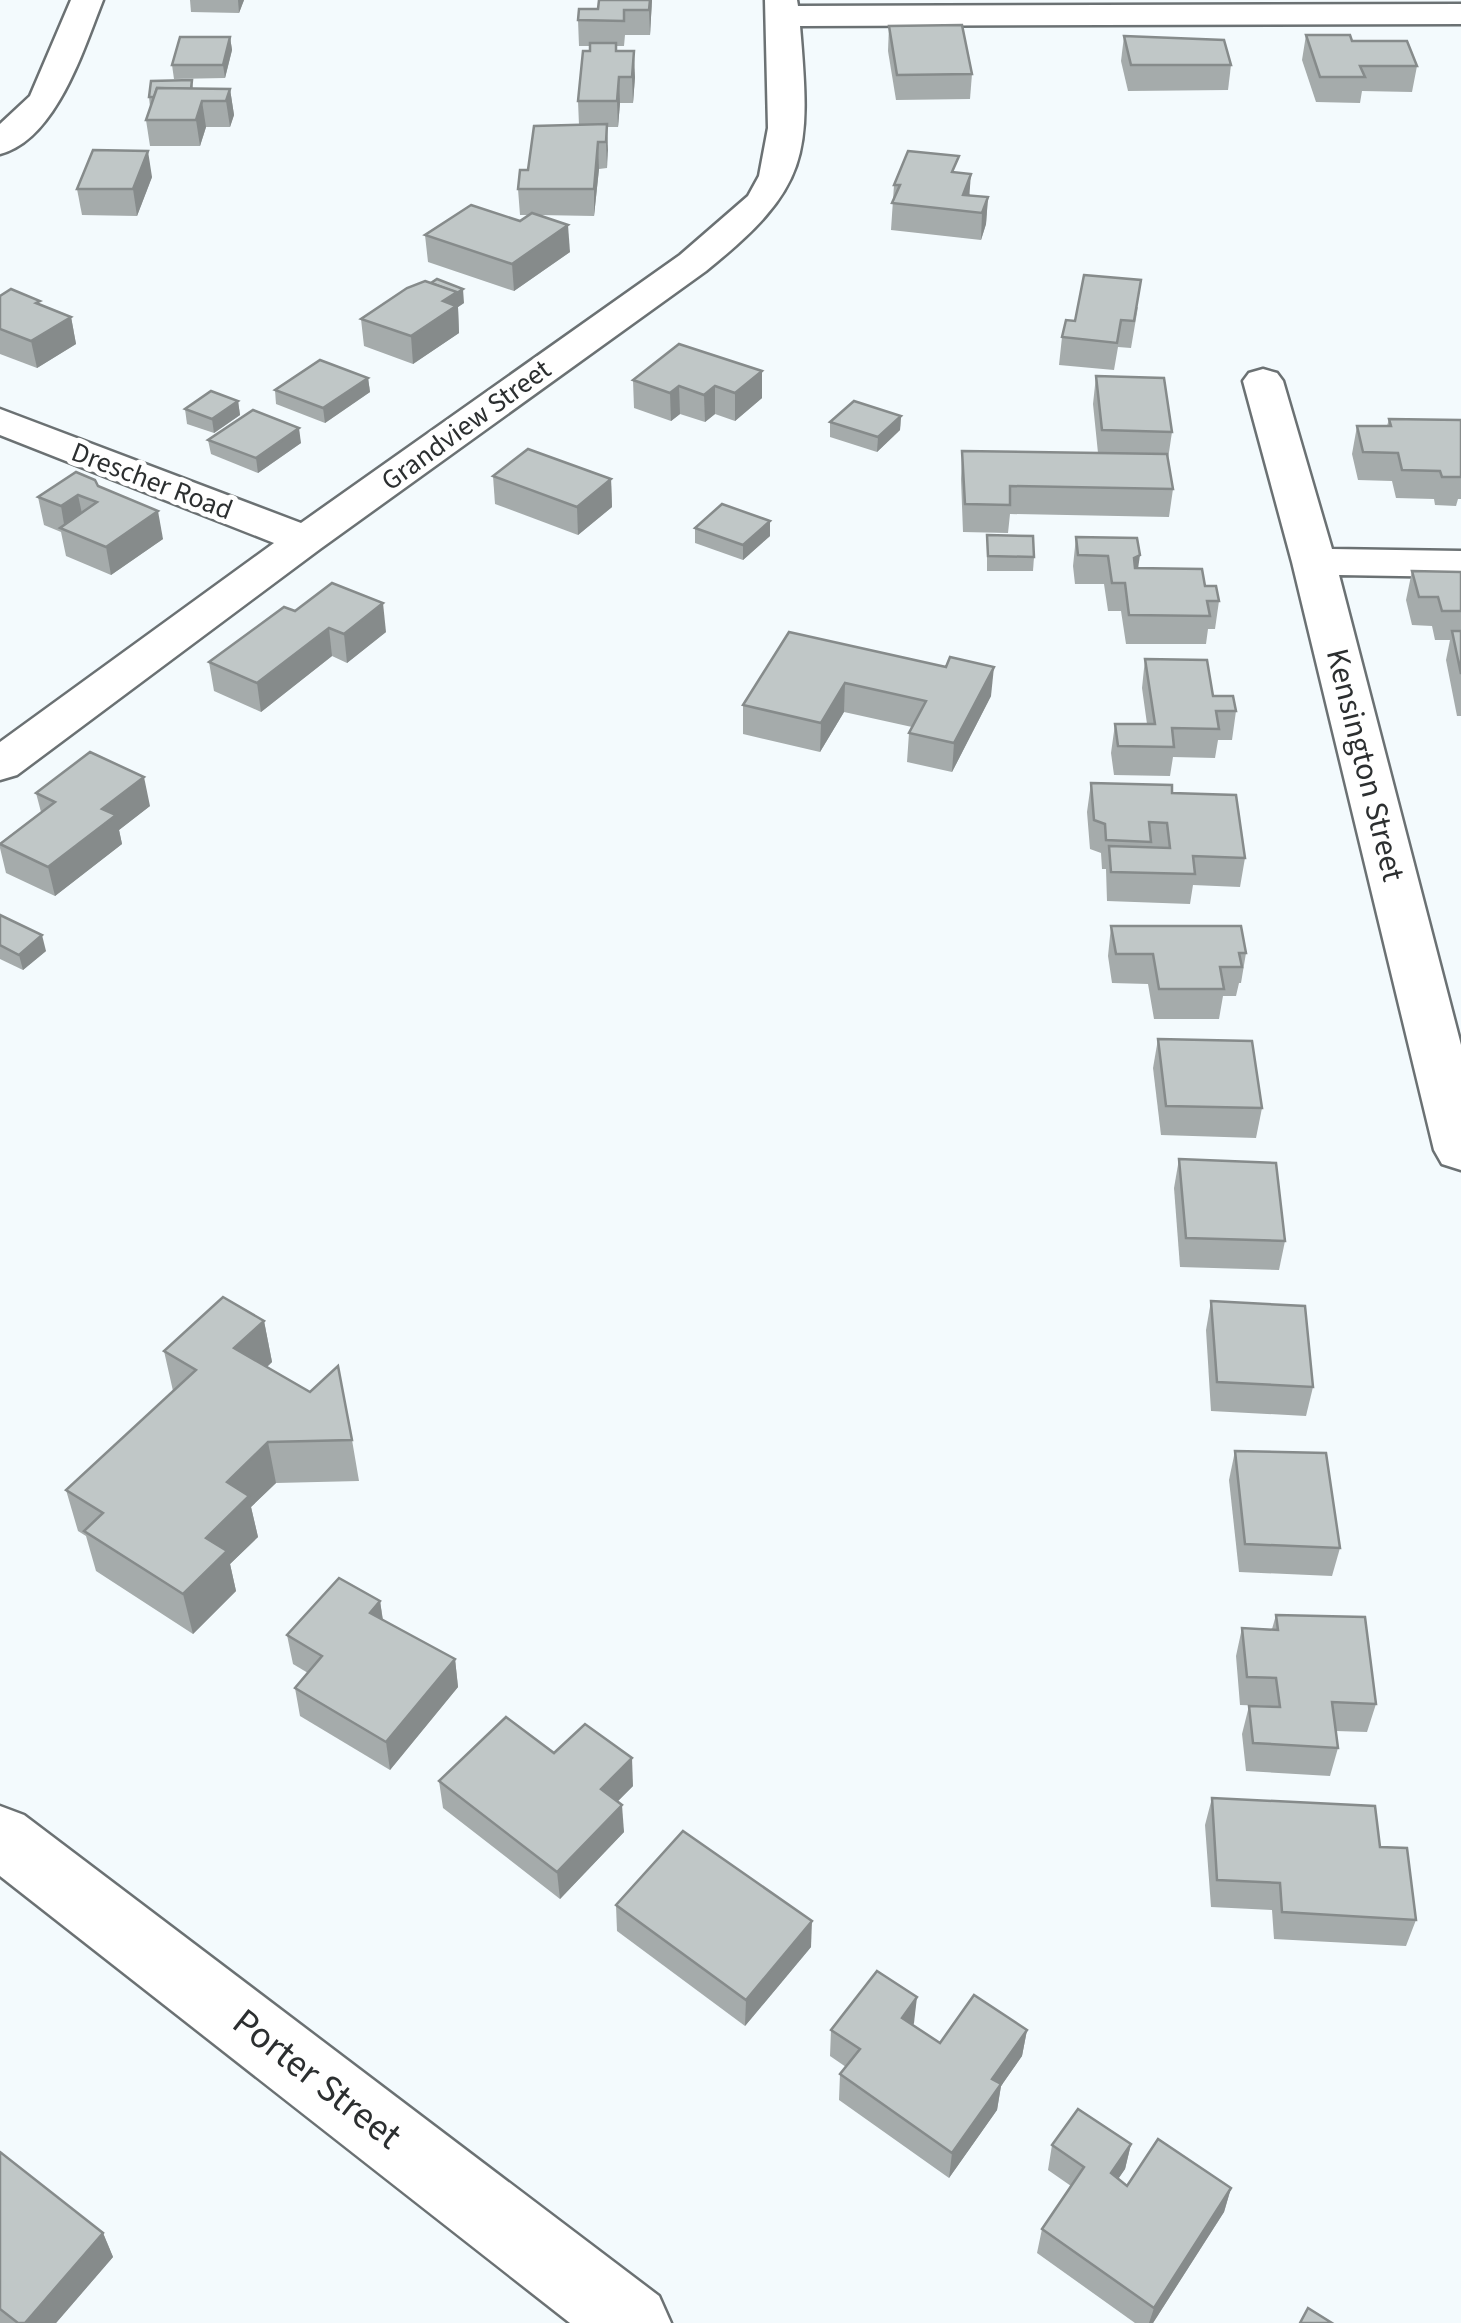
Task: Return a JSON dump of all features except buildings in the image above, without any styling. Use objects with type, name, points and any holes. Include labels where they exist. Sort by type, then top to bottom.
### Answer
[{"type":"street","points":[[0,143],[45,100],[87,0]]},
{"type":"street","points":[[782,8],[1461,14]]},
{"type":"street","name":"Grandview Street","points":[[0,765],[304,540],[693,263],[736,227],[770,192],[784,144],[782,8]]},
{"type":"street","name":"Kensington Street","points":[[1263,381],[1314,562],[1461,1150]]},
{"type":"street","name":"Drescher Road","points":[[0,421],[304,540]]},
{"type":"street","points":[[1314,562],[1461,564]]},
{"type":"street","name":"Porter Street","points":[[0,1836],[632,2323]]}]
